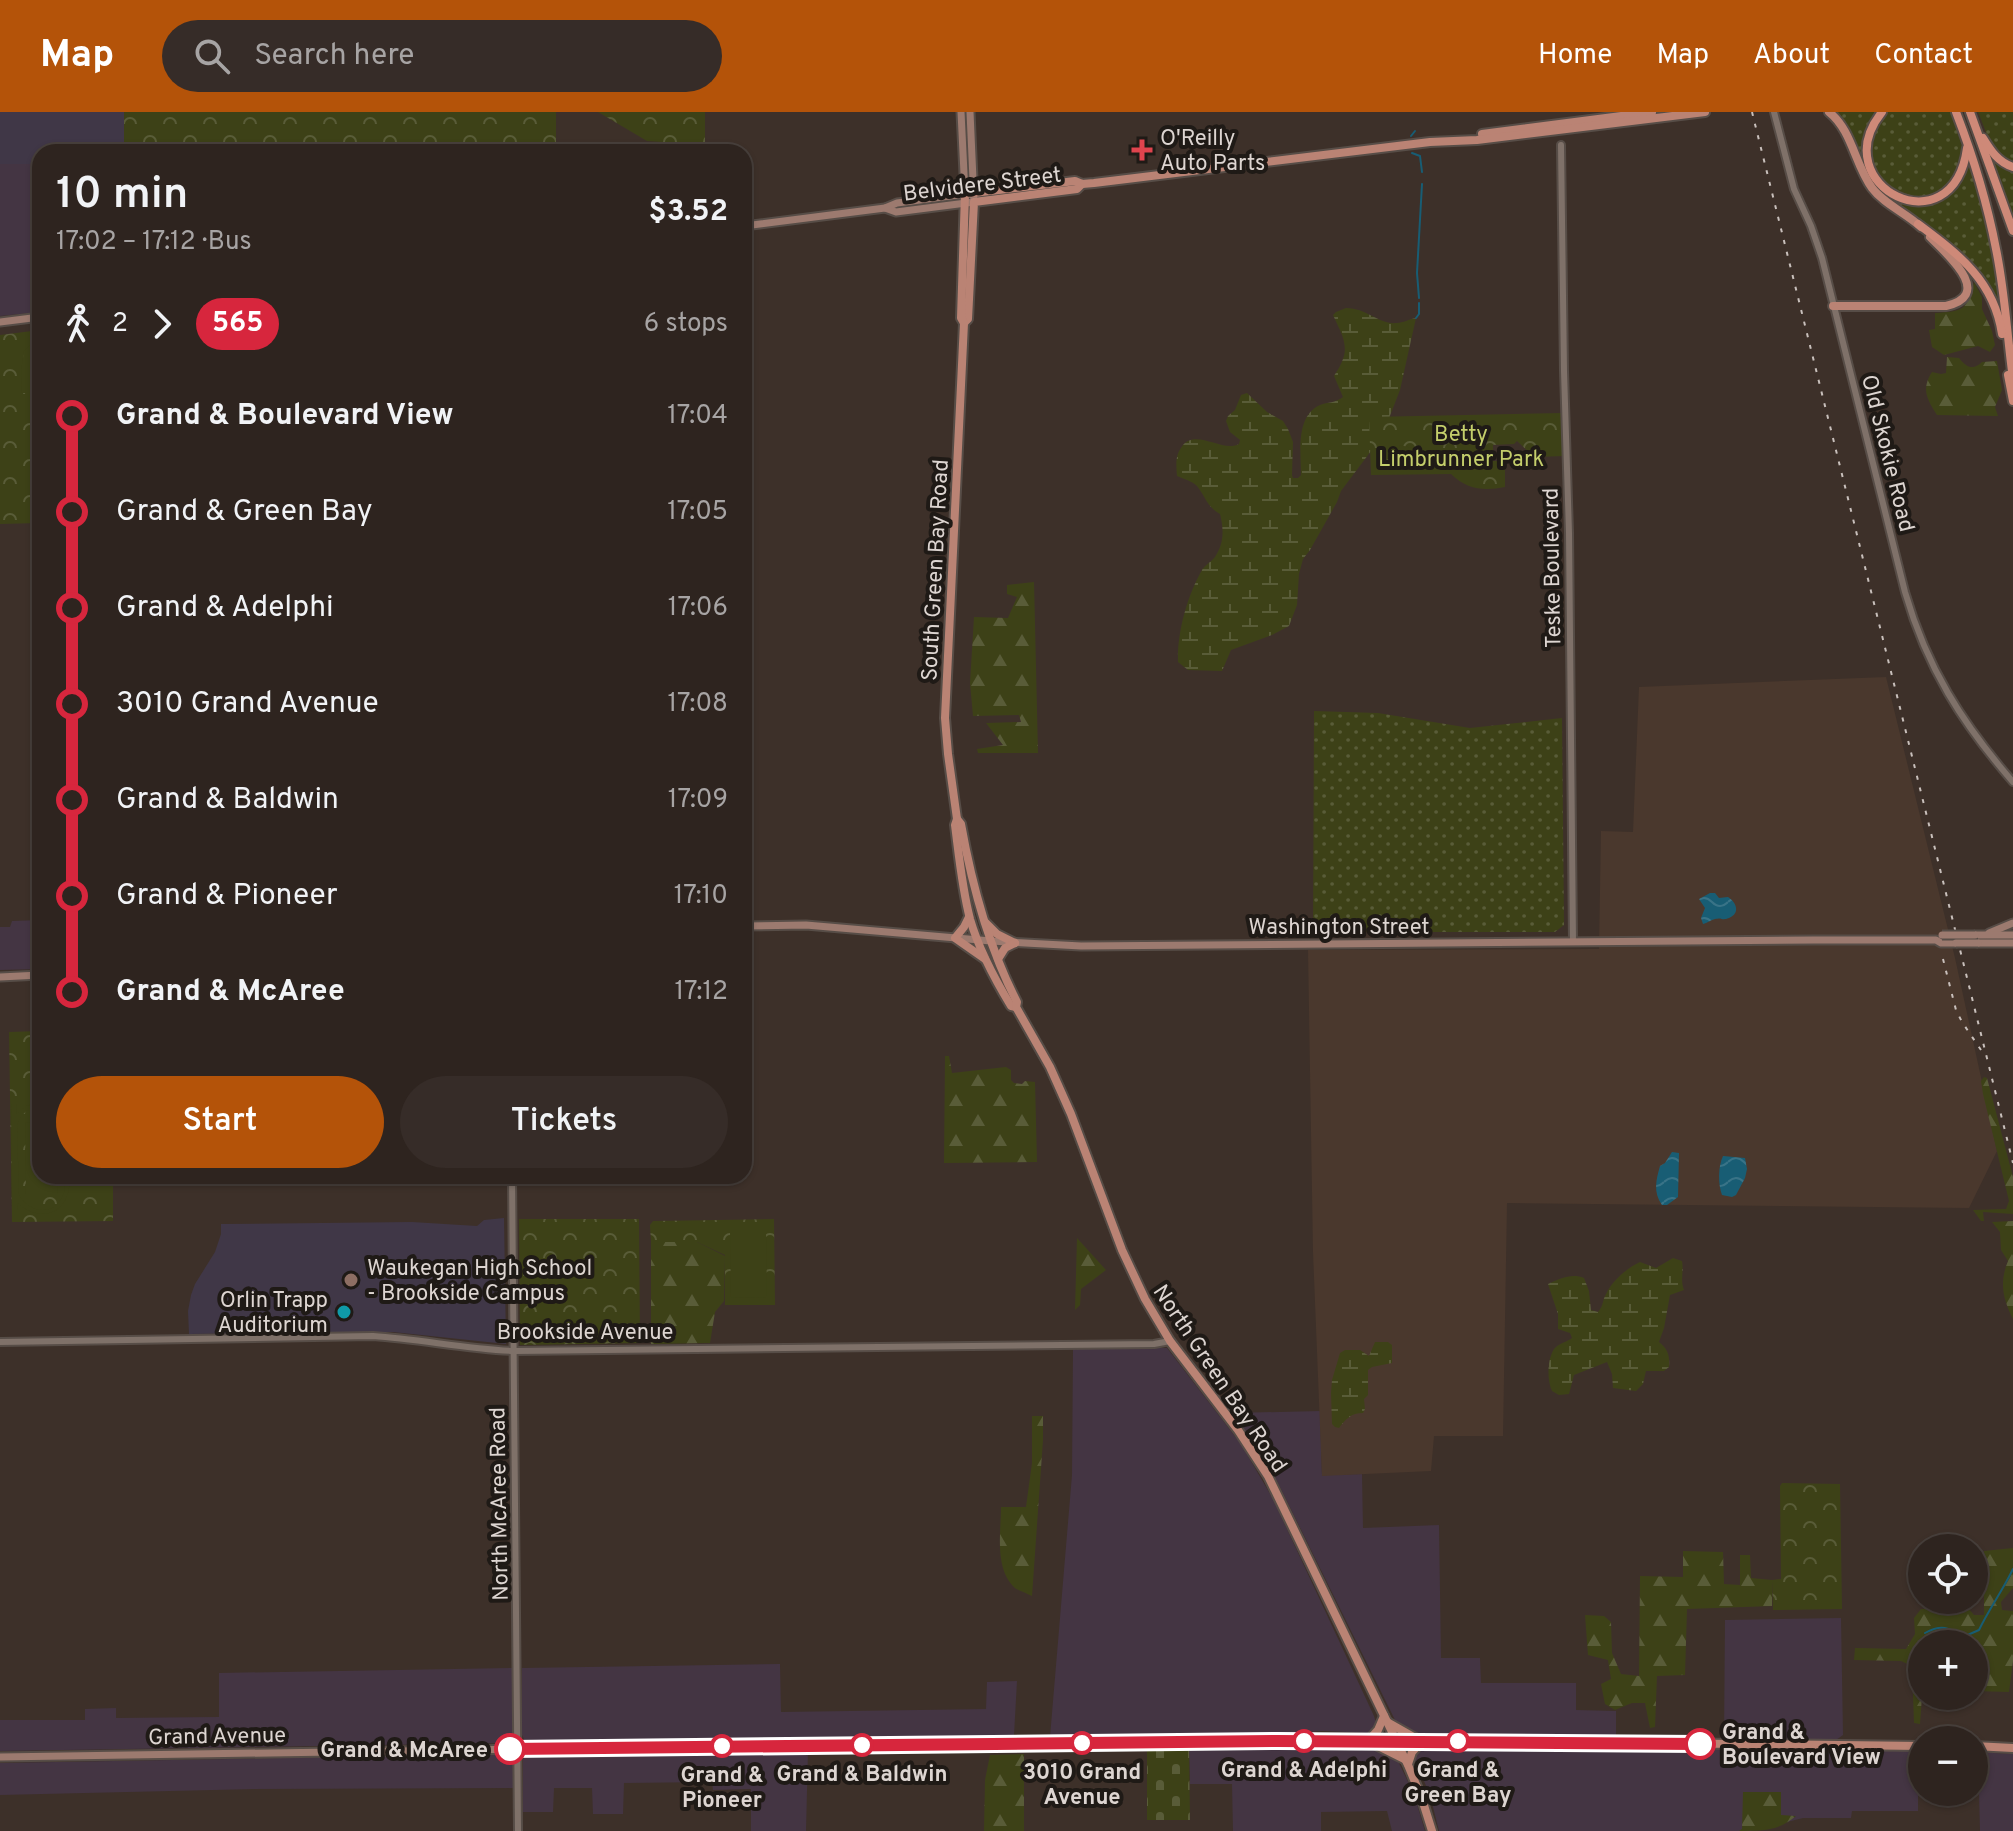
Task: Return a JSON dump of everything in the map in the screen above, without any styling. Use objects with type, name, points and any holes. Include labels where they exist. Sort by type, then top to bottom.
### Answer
[{"type":"highway","points":[[1882,112],[1869,139],[1869,160],[1882,188],[1896,197],[1922,201],[1945,193],[1962,172],[1968,143]]},
{"type":"highway","points":[[1956,112],[1984,195],[1996,249],[2013,379]]},
{"type":"highway","points":[[1970,112],[2013,231]]},
{"type":"highway","points":[[1974,123],[1994,155],[2013,167]]},
{"type":"highway","points":[[1918,224],[1960,256],[1988,294],[2001,325],[2013,401]]},
{"type":"main road","name":"South Green Bay Road","points":[[961,112],[970,198]]},
{"type":"main road","name":"South Green Bay Road","points":[[970,112],[969,317],[964,323],[945,708],[957,819],[955,825],[969,916],[986,959],[1011,1006],[1016,1007]]},
{"type":"main road","points":[[1430,142],[1652,112]]},
{"type":"main road","points":[[1430,142],[1477,140],[1705,112]]},
{"type":"main road","points":[[1829,112],[1840,124],[1875,192],[1918,224],[1963,272],[1967,282],[1963,299],[1946,306],[1833,306]]},
{"type":"main road","name":"Belvidere Street","points":[[752,225],[885,208],[897,203],[970,198],[1075,181],[1082,184],[1430,142]]},
{"type":"main road","points":[[0,322],[32,318]]},
{"type":"main road","name":"South Green Bay Road","points":[[957,819],[961,824],[973,883],[991,941]]},
{"type":"main road","points":[[969,916],[955,938],[986,959]]},
{"type":"main road","points":[[984,920],[997,934],[1015,943]]},
{"type":"main road","points":[[1979,938],[2013,923]]},
{"type":"main road","name":"Washington Street","points":[[752,926],[808,925],[1071,946],[1941,939],[2013,935]]},
{"type":"main road","name":"Washington Street","points":[[1979,938],[2013,943]]},
{"type":"main road","name":"North Green Bay Road","points":[[991,941],[1017,1002],[1016,1007],[1050,1067],[1071,1114],[1127,1262],[1145,1299],[1170,1341],[1263,1467],[1396,1740],[1422,1799],[1432,1831]]},
{"type":"main road","points":[[998,959],[1005,948],[1015,943]]},
{"type":"main road","points":[[0,977],[32,975]]},
{"type":"main road","points":[[1385,1719],[1422,1741],[1406,1762],[1368,1741],[1385,1719]]},
{"type":"main road","name":"Grand Avenue","points":[[0,1757],[1396,1740],[1908,1746]]},
{"type":"main road","points":[[1988,1747],[2013,1748]]},
{"type":"street","name":"Old Skokie Road","points":[[1774,112],[1794,189],[1822,258],[1916,626],[1931,664],[1961,716],[2013,782]]},
{"type":"street","name":"Teske Boulevard","points":[[1561,145],[1570,559],[1573,942]]},
{"type":"street","name":"North McAree Road","points":[[512,1184],[518,1831]]},
{"type":"street","name":"Brookside Avenue","points":[[0,1342],[373,1336],[514,1351],[1162,1344],[1170,1341]]},
{"type":"shaded area","points":[[0,112],[124,112],[124,144],[32,144],[32,164],[0,164]]},
{"type":"shaded area","points":[[0,164],[32,164],[32,313],[0,316]]},
{"type":"shaded area","points":[[1886,677],[1955,958],[1997,1151],[1969,1208],[1507,1203],[1503,1436],[1434,1436],[1431,1471],[1322,1476],[1313,1252],[1308,950],[1599,949],[1601,831],[1633,832],[1639,687]]},
{"type":"shaded area","points":[[32,920],[32,969],[0,970],[0,927],[10,927],[12,921]]},
{"type":"shaded area","name":"Waukegan High School - Brookside Campus","points":[[504,1218],[506,1344],[393,1332],[189,1334],[191,1295],[215,1252],[221,1224],[412,1222],[477,1226],[484,1220]]},
{"type":"shaded area","points":[[1073,1347],[1167,1348],[1241,1444],[1273,1499],[1374,1716],[1377,1726],[1370,1733],[1322,1731],[1266,1735],[1050,1737],[1072,1475]]},
{"type":"shaded area","points":[[1320,1411],[1322,1475],[1362,1474],[1363,1528],[1439,1525],[1441,1658],[1480,1658],[1481,1683],[1576,1683],[1576,1710],[1616,1711],[1616,1738],[1418,1734],[1398,1726],[1273,1473],[1232,1413]]},
{"type":"shaded area","points":[[1841,1618],[1843,1735],[1836,1740],[1724,1739],[1725,1620]]},
{"type":"shaded area","points":[[780,1664],[781,1712],[986,1709],[987,1682],[1017,1681],[1014,1735],[1012,1738],[530,1743],[522,1735],[522,1668]]},
{"type":"shaded area","points":[[514,1668],[513,1738],[507,1743],[0,1751],[0,1720],[85,1720],[85,1709],[116,1708],[116,1718],[219,1717],[219,1673]]},
{"type":"shaded area","points":[[1242,1746],[1253,1749],[1321,1747],[1381,1750],[1397,1759],[1414,1794],[1425,1831],[1392,1831],[1387,1811],[1321,1812],[1321,1831],[1233,1831],[1232,1784],[1190,1784],[1189,1747]]},
{"type":"shaded area","points":[[1419,1749],[1908,1751],[1908,1806],[1918,1806],[1918,1811],[1852,1811],[1851,1818],[1803,1818],[1750,1831],[1439,1831],[1430,1795],[1415,1760],[1414,1753]]},
{"type":"shaded area","points":[[808,1751],[806,1831],[751,1831],[751,1789],[713,1790],[712,1782],[624,1783],[623,1814],[593,1814],[592,1788],[554,1788],[553,1812],[523,1812],[523,1759],[526,1753]]},
{"type":"shaded area","points":[[1988,1753],[2013,1754],[2013,1831],[1980,1831],[1979,1806],[1988,1806]]},
{"type":"shaded area","points":[[511,1754],[515,1761],[515,1788],[257,1789],[0,1795],[0,1763]]},
{"type":"green space","points":[[124,112],[556,112],[556,144],[124,144]]},
{"type":"green space","points":[[598,112],[705,112],[705,144],[647,141]]},
{"type":"green space","points":[[1834,112],[1881,112],[1874,122],[1869,167],[1901,201],[1916,204],[1946,195],[1963,175],[1969,160],[1991,240],[2003,322],[1990,290],[1874,186]]},
{"type":"green space","points":[[1887,112],[1951,112],[1963,149],[1960,170],[1935,196],[1906,197],[1883,183],[1877,174],[1873,164],[1873,143]]},
{"type":"green space","points":[[1978,112],[2013,112],[2013,165],[1995,149]]},
{"type":"green space","points":[[1984,141],[2013,171],[2013,216]]},
{"type":"green space","points":[[1974,282],[1982,297],[1982,309],[1995,345],[1990,352],[1978,346],[1944,355],[1932,347],[1929,330],[1935,329],[1935,313],[1962,308],[1969,299]]},
{"type":"green space","points":[[1346,308],[1391,323],[1416,318],[1400,390],[1386,426],[1380,439],[1341,491],[1303,559],[1297,605],[1289,626],[1231,650],[1222,671],[1188,670],[1178,662],[1184,615],[1202,570],[1218,552],[1223,531],[1220,514],[1209,505],[1197,486],[1177,476],[1179,452],[1183,445],[1195,439],[1225,446],[1239,444],[1240,440],[1230,432],[1226,421],[1241,395],[1247,393],[1267,412],[1283,421],[1288,429],[1293,442],[1292,475],[1298,478],[1301,475],[1301,436],[1306,418],[1320,405],[1343,397],[1334,376],[1345,347],[1333,315]]},
{"type":"green space","points":[[32,331],[32,523],[0,524],[0,335]]},
{"type":"green space","points":[[32,343],[32,393],[22,393],[24,351]]},
{"type":"green space","points":[[1947,357],[1959,358],[1967,366],[1973,367],[1982,362],[1997,361],[2002,390],[1995,407],[1998,416],[1937,415],[1926,389],[1932,372],[1946,373]]},
{"type":"green space","name":"Betty Limbrunner Park","points":[[1564,413],[1565,456],[1534,457],[1517,441],[1514,444],[1493,445],[1493,461],[1505,461],[1505,487],[1476,488],[1451,474],[1371,475],[1369,417]]},
{"type":"green space","points":[[1400,445],[1432,453],[1428,467],[1396,459]]},
{"type":"green space","points":[[1034,582],[1038,753],[978,753],[977,749],[1003,745],[986,723],[1021,722],[1019,715],[973,716],[970,683],[974,617],[1008,618],[1017,597],[1007,594],[1007,585]]},
{"type":"green space","points":[[1314,711],[1378,713],[1470,728],[1562,718],[1564,925],[1555,932],[1313,932]]},
{"type":"green space","points":[[32,1031],[32,1184],[113,1184],[113,1221],[12,1222],[9,1032]]},
{"type":"green space","points":[[945,1056],[949,1056],[952,1073],[1006,1067],[1011,1070],[1014,1083],[1035,1082],[1037,1162],[944,1163]]},
{"type":"green space","points":[[1987,1078],[2013,1177],[2013,1214],[1983,1212],[1984,1221],[1981,1221],[1973,1210],[2006,1209],[2009,1201],[1983,1094],[1981,1081]]},
{"type":"green space","points":[[11,1104],[16,1104],[17,1114],[32,1104],[32,1109],[22,1115],[17,1126],[19,1195],[28,1205],[47,1210],[58,1203],[65,1184],[69,1184],[63,1204],[45,1214],[30,1211],[18,1203],[17,1210],[12,1210]]},
{"type":"green space","points":[[25,1123],[32,1123],[32,1184],[57,1184],[58,1194],[26,1194]]},
{"type":"green space","points":[[519,1219],[639,1219],[640,1343],[520,1345]]},
{"type":"green space","points":[[774,1219],[775,1305],[725,1305],[725,1255],[697,1242],[651,1242],[650,1225],[653,1221]]},
{"type":"green space","points":[[2013,1221],[2013,1319],[2003,1291],[2008,1261],[2001,1250],[2000,1232],[1992,1222]]},
{"type":"green space","points":[[730,1231],[766,1231],[767,1297],[731,1298]]},
{"type":"green space","points":[[1077,1238],[1106,1270],[1081,1289],[1080,1305],[1075,1310]]},
{"type":"green space","points":[[651,1242],[697,1242],[725,1256],[724,1301],[715,1312],[710,1343],[651,1344]]},
{"type":"green space","points":[[1673,1258],[1682,1261],[1684,1290],[1670,1295],[1659,1342],[1668,1353],[1669,1367],[1664,1371],[1646,1371],[1643,1384],[1636,1391],[1613,1388],[1607,1362],[1574,1375],[1569,1394],[1559,1395],[1552,1391],[1548,1370],[1550,1359],[1556,1347],[1572,1338],[1570,1333],[1558,1329],[1558,1314],[1548,1284],[1570,1276],[1584,1278],[1591,1310],[1598,1312],[1620,1275],[1640,1262],[1656,1268]]},
{"type":"green space","points":[[1375,1342],[1392,1345],[1392,1363],[1368,1370],[1368,1395],[1364,1399],[1363,1413],[1352,1415],[1339,1428],[1335,1427],[1332,1424],[1331,1393],[1340,1353],[1360,1350],[1369,1356]]},
{"type":"green space","points":[[1032,1416],[1043,1416],[1043,1440],[1032,1596],[1015,1588],[1008,1580],[1001,1561],[1000,1539],[1001,1507],[1026,1507],[1032,1463]]},
{"type":"green space","points":[[1782,1483],[1840,1484],[1842,1609],[1773,1610],[1772,1580],[1781,1579]]},
{"type":"green space","points":[[2013,1548],[2013,1588],[2001,1602],[2002,1610],[2013,1611],[2013,1661],[2009,1692],[1988,1691],[1988,1630],[1915,1630],[1914,1618],[1917,1614],[1988,1614],[1988,1551]]},
{"type":"green space","points":[[1683,1551],[1723,1552],[1724,1584],[1740,1585],[1740,1555],[1750,1555],[1751,1578],[1772,1580],[1772,1606],[1687,1609],[1685,1675],[1657,1676],[1655,1727],[1650,1728],[1645,1703],[1632,1703],[1615,1710],[1605,1704],[1601,1684],[1611,1679],[1608,1660],[1588,1655],[1585,1615],[1604,1616],[1611,1622],[1612,1653],[1621,1674],[1639,1676],[1640,1576],[1683,1577]]},
{"type":"green space","points":[[1908,1646],[1908,1664],[1901,1661],[1854,1660],[1855,1648],[1906,1649]]},
{"type":"green space","points":[[1914,1710],[1921,1710],[1920,1724],[1914,1723]]},
{"type":"green space","points":[[1147,1747],[1189,1747],[1190,1820],[1147,1820]]},
{"type":"green space","points":[[1024,1754],[1024,1831],[984,1831],[985,1780],[990,1755]]},
{"type":"green space","points":[[1743,1792],[1781,1792],[1781,1815],[1796,1816],[1770,1829],[1739,1831],[1742,1829]]},
{"type":"water","points":[[1710,893],[1731,899],[1736,908],[1733,916],[1703,924],[1701,918],[1705,908],[1699,899]]},
{"type":"water","points":[[1672,1152],[1679,1153],[1678,1197],[1662,1205],[1656,1191],[1657,1176],[1660,1166]]},
{"type":"water","points":[[1723,1156],[1745,1158],[1745,1178],[1732,1197],[1722,1195],[1721,1191],[1719,1170]]},
{"type":"waterway","points":[[1411,136],[1415,131]]},
{"type":"waterway","points":[[1412,153],[1420,156],[1422,172]]},
{"type":"waterway","points":[[1419,298],[1417,273],[1422,184]]},
{"type":"waterway","points":[[1416,318],[1419,303]]},
{"type":"waterway","points":[[1979,1630],[2013,1569]]},
{"type":"waterway","points":[[1932,1630],[1950,1630]]},
{"type":"railway","points":[[1752,112],[2013,1163]]},
{"type":"railway","points":[[1943,959],[1956,1010],[1981,1050]]},
{"type":"bus line","name":"565","points":[[510,1749],[1396,1740],[1700,1744]]},
{"type":"place","name":"O'Reilly Auto Parts","points":[[1142,150]]},
{"type":"place","name":"Waukegan High School - Brookside Campus","points":[[351,1280]]},
{"type":"place","name":"Orlin Trapp Auditorium","points":[[344,1312]]},
{"type":"place","name":"Grand & Adelphi","points":[[1304,1741]]},
{"type":"place","name":"Grand & Green Bay","points":[[1458,1741]]},
{"type":"place","name":"3010 Grand Avenue","points":[[1082,1743]]},
{"type":"place","name":"Grand & Boulevard View","points":[[1700,1744]]},
{"type":"place","name":"Grand & Baldwin","points":[[862,1745]]},
{"type":"place","name":"Grand & Pioneer","points":[[722,1746]]},
{"type":"place","name":"Grand & McAree","points":[[510,1749]]}]
